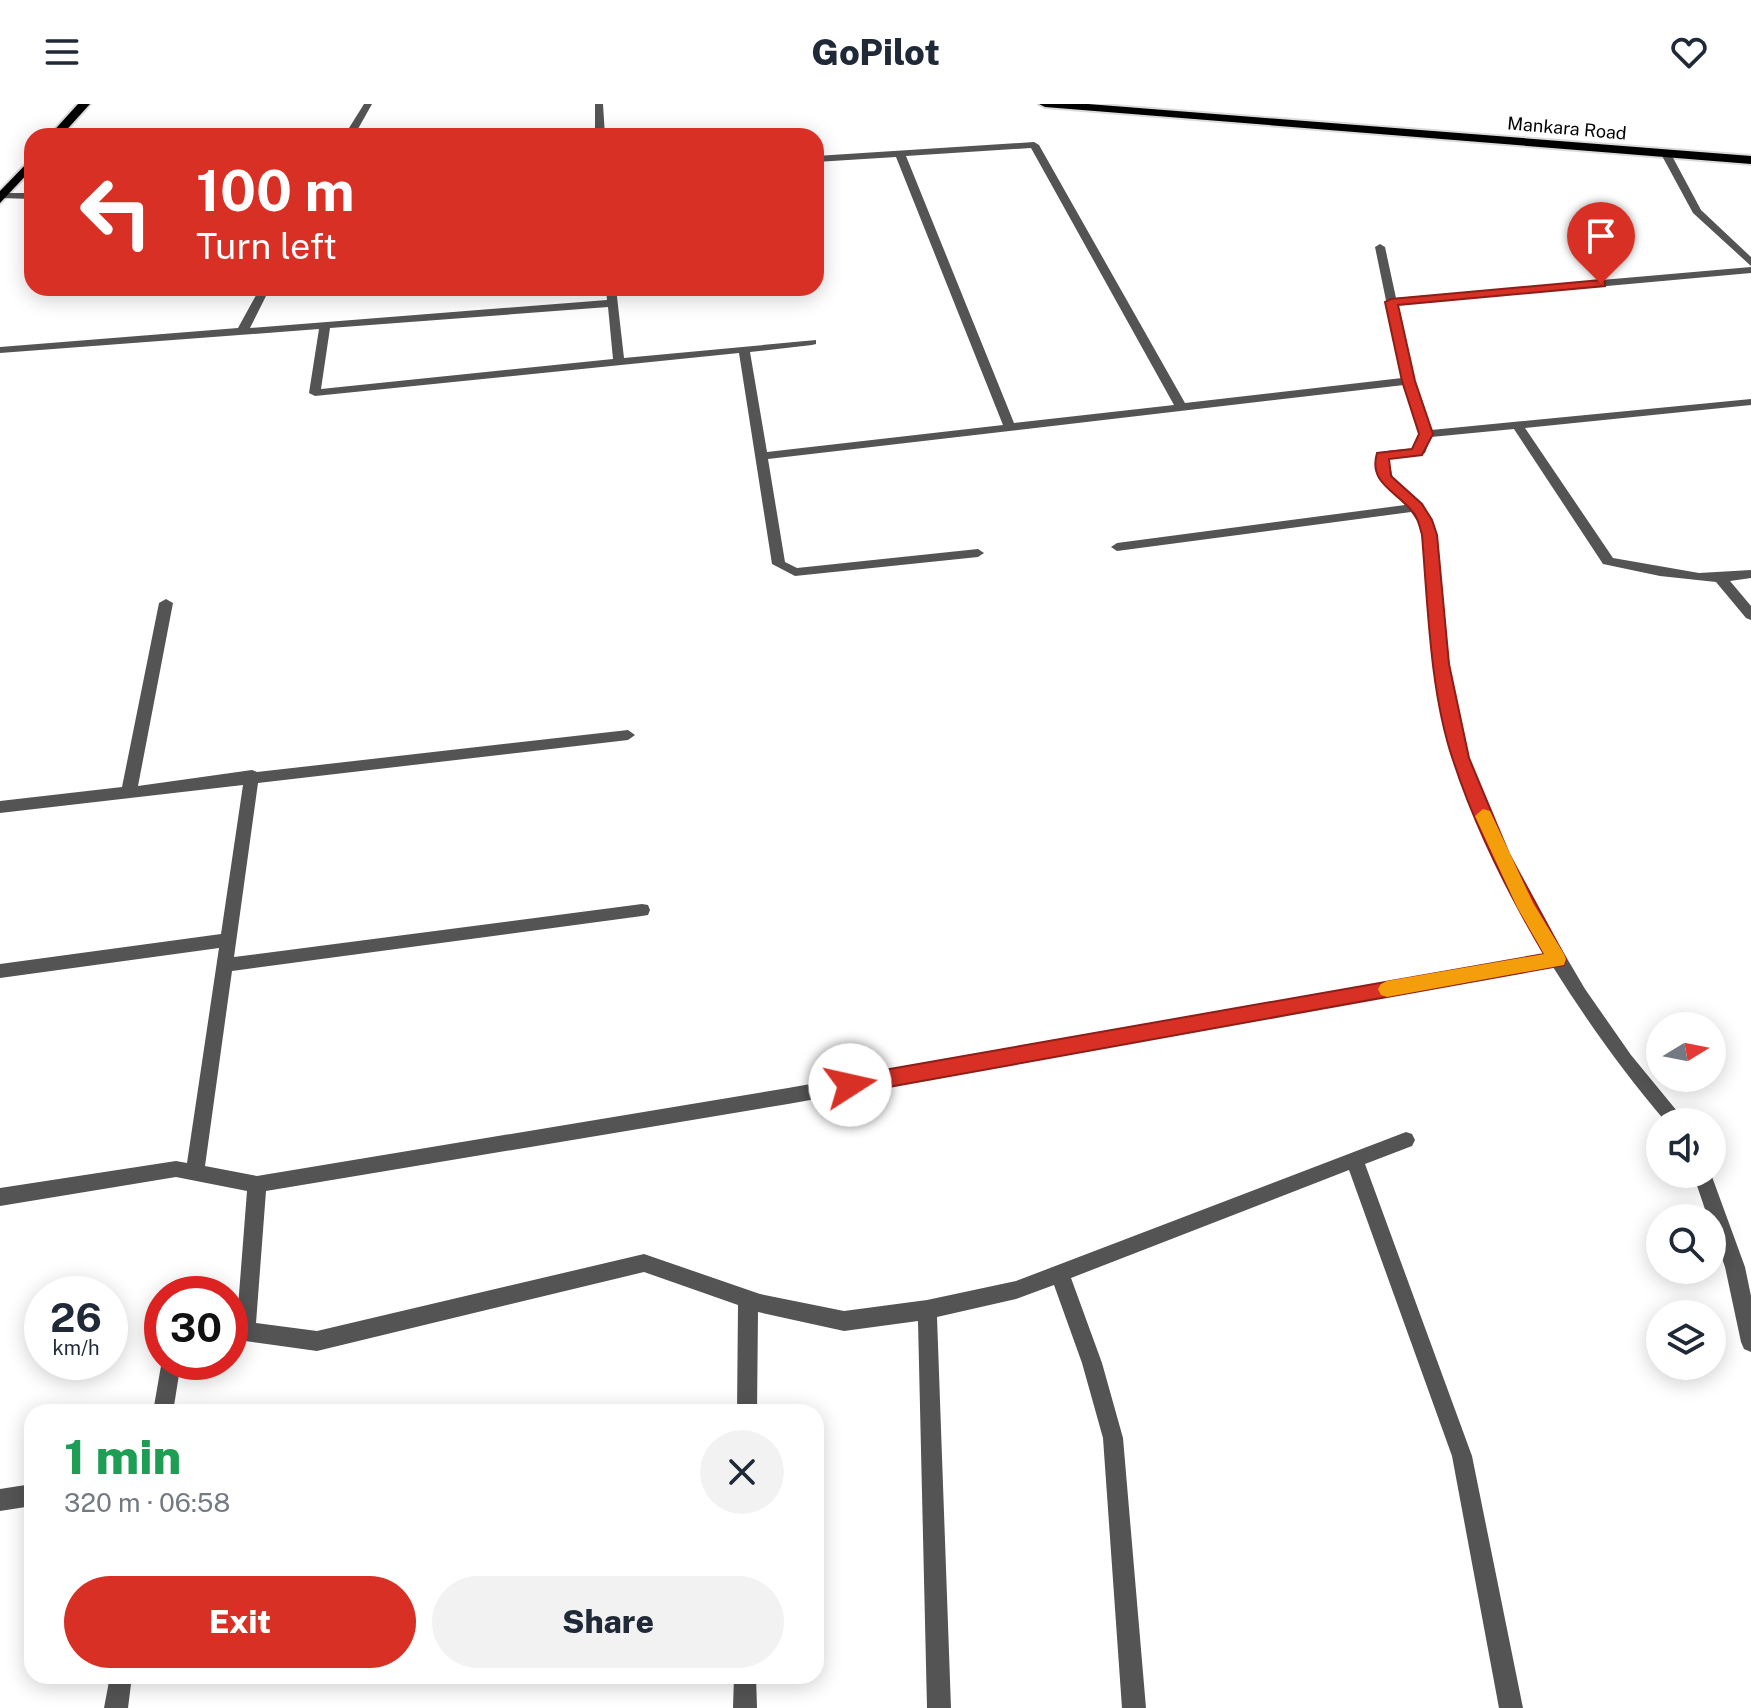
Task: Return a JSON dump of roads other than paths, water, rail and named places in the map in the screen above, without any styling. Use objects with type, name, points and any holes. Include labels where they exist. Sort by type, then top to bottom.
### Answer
[{"type":"main road","points":[[62,128],[84,104]]},
{"type":"main road","name":"Mankara Road","points":[[1045,104],[1751,160]]},
{"type":"main road","points":[[1,197],[24,171]]},
{"type":"street","points":[[354,128],[368,104]]},
{"type":"street","points":[[599,104],[600,128]]},
{"type":"street","points":[[824,159],[1034,145],[1181,407]]},
{"type":"street","points":[[900,154],[1010,428]]},
{"type":"street","points":[[1666,154],[1697,211],[1751,263]]},
{"type":"street","points":[[1,197],[24,196]]},
{"type":"street","points":[[1380,247],[1408,381],[1426,434],[1417,452],[1382,456],[1384,477],[1417,507],[1429,535],[1441,664],[1460,758],[1519,893],[1557,959],[1632,1073],[1664,1108]]},
{"type":"street","points":[[1391,302],[1751,270]]},
{"type":"street","points":[[242,332],[261,296]]},
{"type":"street","points":[[613,296],[619,362]]},
{"type":"street","points":[[0,350],[614,303]]},
{"type":"street","points":[[325,325],[315,393],[812,342]]},
{"type":"street","points":[[744,349],[779,564],[795,572],[978,553]]},
{"type":"street","points":[[762,456],[1408,381]]},
{"type":"street","points":[[1426,434],[1751,402]]},
{"type":"street","points":[[1517,425],[1608,561],[1649,571],[1736,578],[1751,574]]},
{"type":"street","points":[[1117,547],[1417,507]]},
{"type":"street","points":[[1718,576],[1751,615]]},
{"type":"street","points":[[129,791],[166,603]]},
{"type":"street","points":[[0,807],[628,735]]},
{"type":"street","points":[[195,1172],[252,776]]},
{"type":"street","points":[[225,965],[642,910]]},
{"type":"street","points":[[0,971],[229,940]]},
{"type":"street","points":[[0,1197],[176,1169],[257,1184],[788,1096],[1557,959]]},
{"type":"street","points":[[248,1331],[317,1341],[644,1263],[748,1299],[844,1321],[927,1310],[1016,1290],[1406,1140]]},
{"type":"street","points":[[1354,1159],[1462,1456],[1511,1708]]},
{"type":"street","points":[[245,1276],[257,1184]]},
{"type":"street","points":[[1707,1188],[1735,1267],[1751,1342]]},
{"type":"street","points":[[1059,1273],[1092,1363],[1113,1438],[1134,1708]]},
{"type":"street","points":[[747,1404],[748,1299]]},
{"type":"street","points":[[927,1310],[939,1708]]},
{"type":"street","points":[[164,1404],[168,1380]]},
{"type":"street","points":[[0,1500],[24,1496]]},
{"type":"street","points":[[116,1708],[120,1684]]},
{"type":"street","points":[[745,1684],[745,1708]]}]
